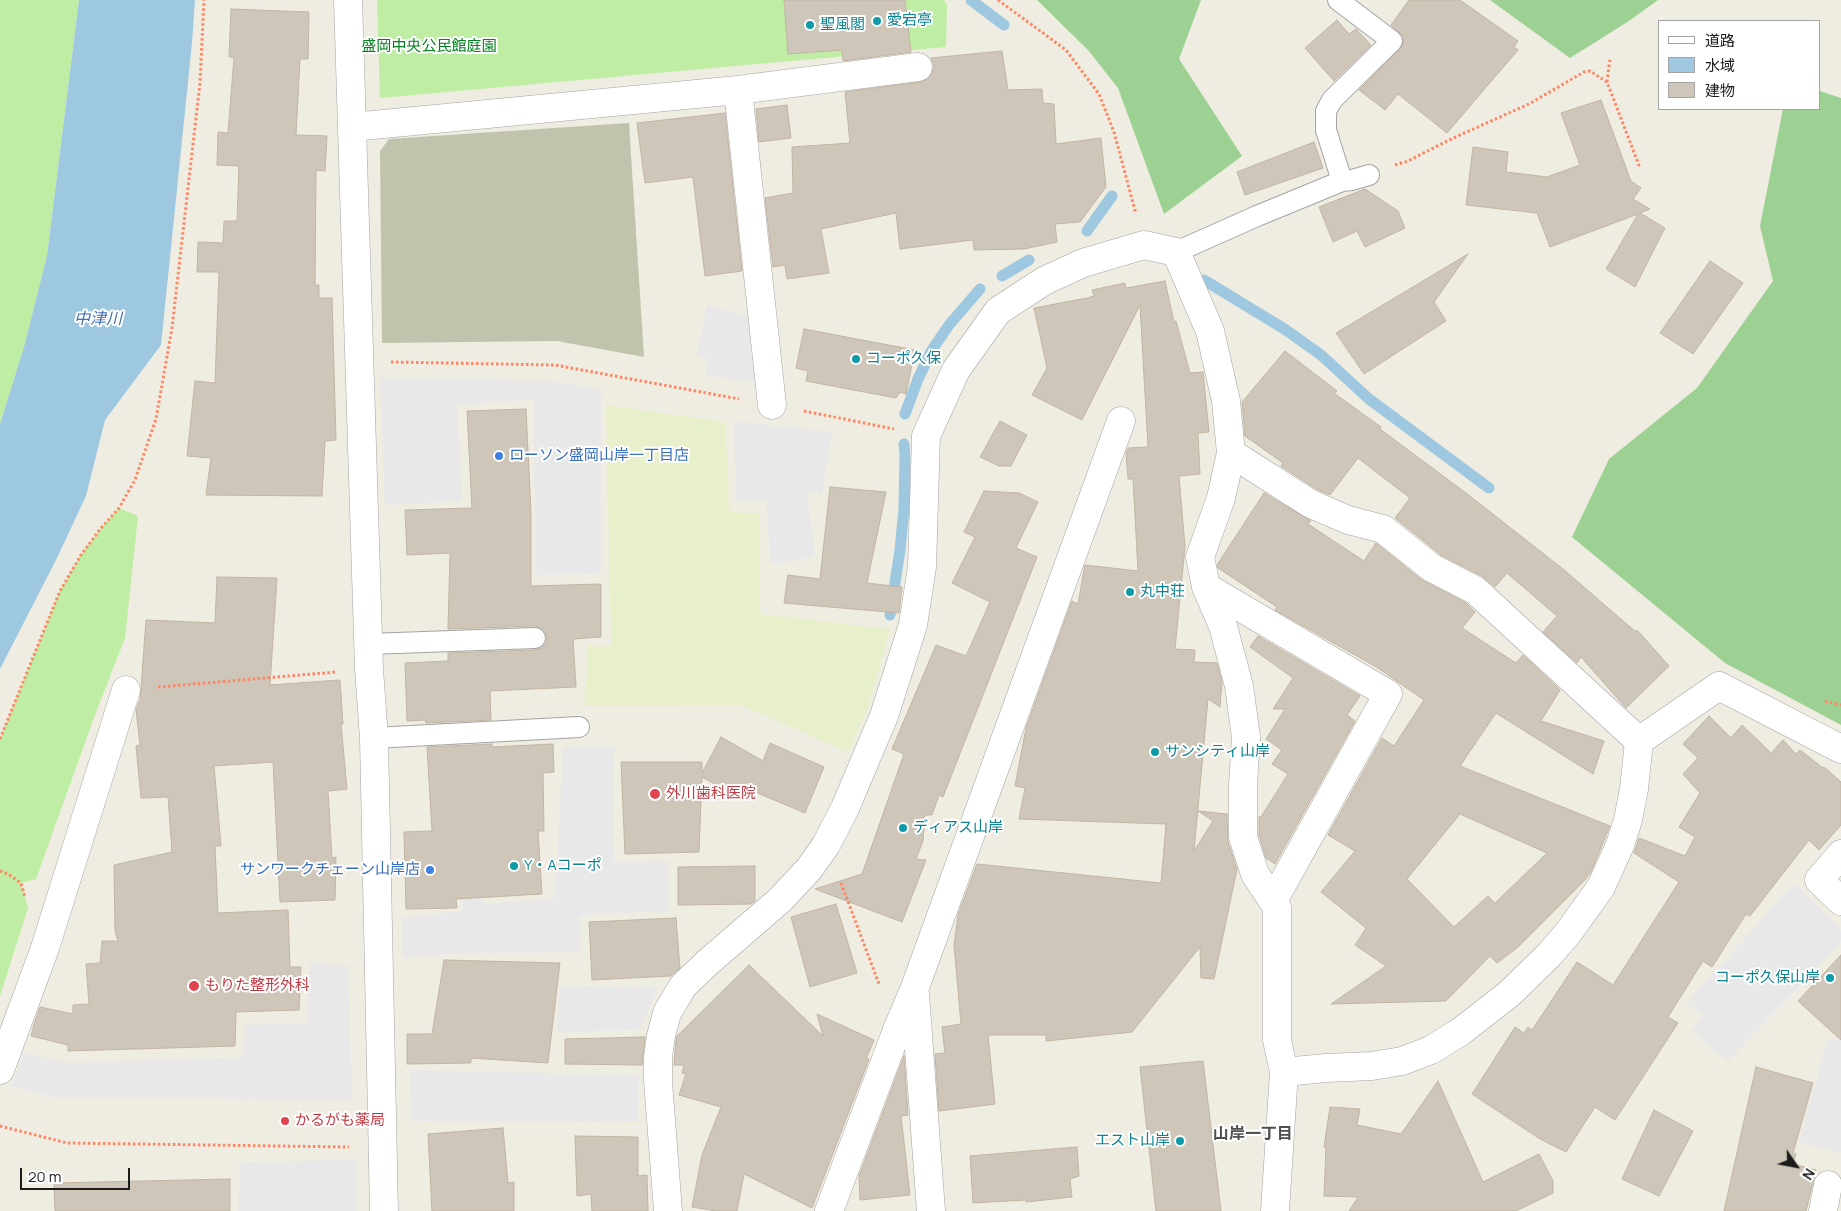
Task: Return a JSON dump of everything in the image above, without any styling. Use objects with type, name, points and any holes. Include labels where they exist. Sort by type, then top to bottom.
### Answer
[{"type":"street","points":[[348,0],[369,656],[374,738],[384,1211]]},
{"type":"street","points":[[352,127],[738,90],[918,67]]},
{"type":"street","points":[[738,90],[772,405]]},
{"type":"street","points":[[668,1211],[658,1057],[661,1036],[668,1013],[683,986],[780,900],[809,869],[826,845],[845,808],[884,716],[913,625],[922,567],[926,436],[956,370],[998,311],[1044,281],[1082,263],[1144,245],[1176,252],[1210,331],[1226,401],[1232,453],[1221,498],[1200,557],[1206,587],[1223,626],[1239,686],[1246,737],[1243,785],[1243,837],[1255,874],[1277,907],[1277,1040],[1284,1072],[1275,1211]]},
{"type":"street","points":[[829,1211],[897,1030],[914,990],[1121,421]]},
{"type":"street","points":[[1232,453],[1310,504],[1348,520],[1383,529],[1432,568],[1474,590],[1639,741]]},
{"type":"street","points":[[1206,587],[1388,694],[1273,901]]},
{"type":"street","points":[[1284,1072],[1372,1066],[1402,1060],[1432,1050],[1482,1016],[1529,976],[1568,933],[1601,887],[1628,820],[1634,789],[1639,741],[1719,686],[1841,749]]},
{"type":"street","points":[[0,1070],[45,948],[126,690]]},
{"type":"street","points":[[1841,854],[1819,880],[1841,902]]},
{"type":"street","points":[[914,990],[931,1211]]},
{"type":"lane","points":[[1338,0],[1392,41],[1332,100],[1326,110],[1326,130],[1342,181]]},
{"type":"lane","points":[[1176,252],[1342,181],[1368,175]]},
{"type":"lane","points":[[369,656],[536,638]]},
{"type":"lane","points":[[374,738],[579,727]]},
{"type":"path","points":[[0,739],[60,591],[80,555],[119,508],[135,480],[156,419],[172,328],[199,93],[204,0]]},
{"type":"path","points":[[998,0],[1066,50],[1078,63],[1099,94],[1114,132],[1144,245]]},
{"type":"path","points":[[1610,59],[1607,82],[1640,168]]},
{"type":"path","points":[[1368,175],[1408,161],[1449,140],[1529,104],[1584,72],[1590,71],[1607,82]]},
{"type":"path","points":[[359,361],[555,365],[772,405],[926,436]]},
{"type":"path","points":[[126,690],[369,656]]},
{"type":"path","points":[[826,845],[897,1030]]},
{"type":"path","points":[[0,1126],[67,1143],[382,1148]]},
{"type":"shaded area","points":[[629,123],[644,357],[557,341],[382,343],[380,151],[389,139]]},
{"type":"shaded area","points":[[707,306],[750,316],[757,383],[706,375],[708,358],[697,356]]},
{"type":"shaded area","points":[[380,378],[552,381],[601,390],[601,574],[535,575],[534,400],[457,404],[462,501],[385,505]]},
{"type":"shaded area","points":[[606,405],[725,422],[730,512],[759,513],[760,614],[890,629],[869,705],[848,752],[741,705],[585,706],[588,646],[611,646]]},
{"type":"shaded area","points":[[733,421],[832,432],[822,494],[807,491],[815,557],[771,564],[766,500],[737,502]]},
{"type":"shaded area","points":[[563,747],[614,748],[613,862],[668,861],[669,911],[580,915],[579,952],[479,953],[403,957],[402,918],[462,911],[462,861],[481,861],[484,904],[555,899]]},
{"type":"shaded area","points":[[1794,883],[1841,930],[1841,942],[1728,1061],[1691,1031],[1703,1016],[1687,1003]]},
{"type":"shaded area","points":[[309,964],[348,965],[352,1099],[58,1098],[11,1086],[24,1053],[71,1063],[243,1057],[245,1025],[308,1023]]},
{"type":"shaded area","points":[[560,985],[657,988],[640,1030],[557,1032]]},
{"type":"shaded area","points":[[1841,1031],[1841,1153],[1799,1142],[1828,1039],[1833,1040]]},
{"type":"shaded area","points":[[410,1070],[639,1075],[638,1122],[412,1121]]},
{"type":"shaded area","points":[[355,1160],[355,1211],[238,1211],[241,1162]]},
{"type":"green space","points":[[0,0],[79,0],[47,256],[24,347],[0,424]]},
{"type":"green space","name":"盛岡中央公民館庭園","points":[[377,0],[944,0],[947,5],[946,47],[380,98]]},
{"type":"green space","points":[[1037,0],[1201,0],[1179,59],[1242,156],[1164,214],[1118,88],[1088,50]]},
{"type":"green space","points":[[1490,0],[1658,0],[1629,21],[1570,58]]},
{"type":"green space","points":[[1821,91],[1841,98],[1841,725],[1725,663],[1572,537],[1609,459],[1697,388],[1773,281],[1760,226],[1783,110],[1821,110]]},
{"type":"green space","points":[[119,508],[138,516],[125,638],[96,712],[36,879],[21,883],[28,908],[0,996],[0,739],[60,591],[81,555]]},
{"type":"water","name":"中津川","points":[[79,0],[195,0],[161,345],[105,420],[86,496],[56,560],[0,669],[0,424],[24,347],[47,256]]},
{"type":"building","points":[[784,0],[905,0],[911,52],[843,61],[842,50],[788,54]]},
{"type":"building","points":[[1409,0],[1460,0],[1518,41],[1514,47],[1518,50],[1447,133],[1398,94],[1385,110],[1359,90],[1403,44],[1403,36],[1391,25]]},
{"type":"building","points":[[231,9],[309,12],[308,59],[300,59],[296,135],[327,136],[325,171],[316,170],[315,285],[319,285],[319,298],[332,298],[336,440],[325,441],[322,496],[206,495],[211,458],[187,456],[195,381],[215,383],[219,272],[197,272],[198,242],[223,243],[224,221],[237,221],[239,166],[217,165],[218,132],[228,133],[234,57],[229,57]]},
{"type":"building","points":[[1337,20],[1349,34],[1356,29],[1371,45],[1334,81],[1305,48]]},
{"type":"building","points":[[1002,51],[1008,90],[1042,89],[1043,103],[1054,104],[1056,144],[1101,138],[1106,187],[1080,222],[1055,224],[1057,242],[1024,249],[974,250],[973,240],[900,249],[896,213],[821,229],[829,273],[787,279],[785,265],[773,267],[765,198],[793,193],[792,147],[850,143],[845,92],[920,82],[928,79],[934,66],[931,58]]},
{"type":"building","points":[[1601,100],[1631,181],[1641,188],[1633,199],[1650,209],[1640,213],[1665,228],[1635,287],[1606,269],[1638,214],[1550,247],[1537,213],[1466,205],[1473,147],[1508,152],[1506,172],[1547,177],[1580,165],[1561,113]]},
{"type":"building","points":[[787,105],[791,138],[759,142],[756,109]]},
{"type":"building","points":[[725,113],[742,271],[705,276],[693,177],[645,183],[637,123]]},
{"type":"building","points":[[1314,142],[1323,168],[1245,195],[1237,172]]},
{"type":"building","points":[[1365,189],[1398,211],[1405,228],[1365,247],[1357,231],[1333,242],[1319,207]]},
{"type":"building","points":[[1468,254],[1434,302],[1446,321],[1364,374],[1336,333]]},
{"type":"building","points":[[1710,261],[1743,283],[1693,354],[1660,333]]},
{"type":"building","points":[[1165,281],[1174,322],[1176,321],[1190,373],[1203,372],[1209,432],[1198,433],[1200,474],[1179,476],[1185,547],[1175,649],[1195,650],[1194,662],[1217,663],[1222,681],[1220,707],[1208,699],[1194,851],[1213,821],[1198,811],[1227,814],[1228,842],[1237,869],[1214,979],[1201,978],[1200,947],[1132,1032],[1046,1041],[1046,1035],[988,1035],[995,1104],[939,1111],[935,1054],[945,1053],[942,1027],[961,1024],[954,945],[958,915],[977,864],[1161,883],[1166,824],[1019,819],[1025,788],[1015,786],[1026,728],[1072,601],[1078,604],[1085,565],[1138,571],[1133,479],[1128,479],[1126,453],[1128,448],[1148,447],[1140,305],[1082,420],[1032,395],[1047,368],[1034,308],[1087,298],[1094,296],[1092,290],[1125,283],[1126,288]]},
{"type":"building","name":"コーポ久保","points":[[804,329],[915,350],[906,394],[900,392],[896,398],[806,381],[808,371],[796,368]]},
{"type":"building","points":[[1285,351],[1337,391],[1334,393],[1381,427],[1380,429],[1563,569],[1636,632],[1637,630],[1669,666],[1626,708],[1581,657],[1577,663],[1543,632],[1557,616],[1507,573],[1495,587],[1482,576],[1441,555],[1395,518],[1410,498],[1358,458],[1330,495],[1318,490],[1281,466],[1283,463],[1245,436],[1242,402]]},
{"type":"building","points":[[526,409],[531,512],[531,586],[601,584],[601,637],[573,639],[576,687],[490,691],[491,720],[426,723],[425,720],[407,721],[405,663],[448,661],[448,653],[535,650],[542,648],[546,643],[545,631],[535,626],[448,629],[450,553],[407,555],[405,510],[472,508],[467,411]]},
{"type":"building","points":[[1000,421],[1027,435],[1011,466],[999,466],[980,457]]},
{"type":"building","points":[[830,487],[886,492],[867,583],[902,587],[899,613],[784,603],[788,575],[820,579]]},
{"type":"building","points":[[984,491],[1019,493],[1038,502],[1016,548],[1037,557],[943,797],[939,795],[932,815],[925,815],[923,841],[916,859],[926,860],[902,922],[815,889],[862,874],[904,754],[892,749],[936,645],[966,656],[990,602],[952,583],[975,537],[964,532]]},
{"type":"building","points":[[1264,493],[1311,521],[1308,524],[1364,561],[1376,543],[1422,580],[1466,603],[1475,612],[1462,628],[1516,663],[1523,655],[1560,690],[1541,721],[1604,741],[1593,774],[1496,713],[1460,766],[1610,826],[1591,872],[1584,881],[1517,948],[1497,963],[1490,956],[1446,1001],[1331,1004],[1386,966],[1355,945],[1366,928],[1321,892],[1355,851],[1328,835],[1382,738],[1394,746],[1424,700],[1378,668],[1275,610],[1277,607],[1218,568],[1217,565]],"holes":[[[1460,814],[1547,853],[1495,903],[1488,896],[1454,927],[1407,879]]]},
{"type":"building","points":[[217,577],[277,578],[270,685],[340,680],[343,724],[341,724],[347,789],[328,791],[332,858],[336,857],[335,900],[280,902],[273,762],[214,766],[221,846],[215,846],[218,913],[288,910],[290,967],[301,967],[299,1010],[236,1012],[235,1046],[68,1051],[68,1045],[31,1036],[40,1007],[73,1014],[73,1005],[89,1004],[86,964],[100,963],[102,941],[118,941],[115,931],[114,865],[172,852],[168,797],[141,798],[136,746],[140,745],[136,710],[140,702],[146,620],[215,623]]},
{"type":"building","points":[[1258,636],[1360,696],[1347,715],[1355,721],[1275,864],[1266,858],[1259,835],[1259,817],[1261,817],[1288,774],[1272,764],[1282,750],[1266,739],[1285,709],[1273,709],[1293,678],[1250,647]]},
{"type":"building","points":[[1709,716],[1731,738],[1742,725],[1771,753],[1783,740],[1796,754],[1800,750],[1824,767],[1841,782],[1841,825],[1819,850],[1809,840],[1750,916],[1746,914],[1712,967],[1703,961],[1668,1017],[1678,1023],[1615,1120],[1595,1107],[1566,1152],[1540,1139],[1472,1094],[1515,1027],[1524,1033],[1528,1027],[1532,1030],[1577,962],[1613,985],[1679,882],[1634,853],[1639,838],[1685,856],[1695,837],[1679,827],[1700,793],[1683,774],[1698,758],[1683,744]]},
{"type":"building","points":[[721,737],[763,761],[770,743],[824,767],[805,813],[736,784],[731,793],[702,777],[699,852],[625,854],[621,762],[702,762],[702,773]]},
{"type":"building","points":[[492,744],[492,747],[553,744],[554,772],[543,773],[544,831],[538,831],[542,894],[456,899],[457,908],[406,909],[404,832],[432,831],[427,747]]},
{"type":"building","points":[[755,866],[755,901],[751,904],[678,905],[678,867]]},
{"type":"building","points":[[836,904],[857,973],[810,987],[791,917]]},
{"type":"building","points":[[676,918],[680,968],[671,976],[592,980],[589,922]]},
{"type":"building","name":"コーポ久保山岸","points":[[1841,955],[1841,1040],[1798,1001]]},
{"type":"building","points":[[444,960],[560,963],[548,1063],[471,1058],[471,1063],[407,1064],[407,1034],[432,1034]]},
{"type":"building","points":[[749,965],[823,1036],[817,1014],[874,1040],[866,1059],[869,1059],[812,1208],[744,1174],[737,1211],[716,1211],[692,1207],[702,1155],[721,1107],[679,1095],[686,1074],[682,1073],[684,1065],[674,1065],[676,1039]]},
{"type":"building","points":[[645,1037],[642,1065],[565,1064],[565,1039]]},
{"type":"building","points":[[904,1056],[908,1115],[901,1116],[910,1195],[860,1200],[859,1176]]},
{"type":"building","name":"エスト山岸","points":[[1203,1061],[1221,1211],[1156,1211],[1140,1067]]},
{"type":"building","points":[[1756,1067],[1813,1083],[1793,1153],[1796,1154],[1793,1164],[1816,1170],[1806,1211],[1724,1211]]},
{"type":"building","points":[[1438,1081],[1483,1182],[1539,1154],[1553,1181],[1553,1193],[1516,1211],[1349,1211],[1358,1197],[1324,1196],[1326,1147],[1324,1147],[1330,1107],[1360,1109],[1357,1125],[1401,1134]]},
{"type":"building","points":[[1654,1110],[1693,1131],[1659,1196],[1622,1179]]},
{"type":"building","points":[[503,1128],[508,1183],[514,1182],[514,1211],[432,1211],[428,1134]]},
{"type":"building","points":[[575,1136],[638,1137],[638,1176],[647,1175],[648,1211],[592,1211],[591,1194],[577,1196]]},
{"type":"building","points":[[1077,1147],[1079,1176],[1070,1179],[1072,1197],[1026,1202],[1026,1200],[973,1203],[970,1156]]},
{"type":"building","points":[[230,1179],[230,1211],[55,1211],[54,1183]]},
{"type":"waterway","points":[[971,0],[1004,25]]},
{"type":"waterway","points":[[1087,231],[1112,196]]},
{"type":"waterway","points":[[1002,276],[1029,260]]},
{"type":"waterway","points":[[1204,280],[1286,330],[1321,355],[1369,399],[1489,488]]},
{"type":"waterway","points":[[905,414],[918,379],[932,350],[949,325],[980,289]]},
{"type":"waterway","points":[[890,615],[904,509],[904,444]]},
{"type":"place","name":"愛宕亭","points":[[877,21]]},
{"type":"place","name":"聖風閣","points":[[810,25]]},
{"type":"place","name":"コーポ久保","points":[[856,359]]},
{"type":"place","name":"ローソン盛岡山岸一丁目店","points":[[499,456]]},
{"type":"place","name":"丸中荘","points":[[1130,592]]},
{"type":"place","name":"サンシティ山岸","points":[[1155,752]]},
{"type":"place","name":"外川歯科医院","points":[[655,794]]},
{"type":"place","name":"ディアス山岸","points":[[903,828]]},
{"type":"place","name":"Y・Aコーポ","points":[[514,866]]},
{"type":"place","name":"サンワークチェーン山岸店","points":[[430,870]]},
{"type":"place","name":"コーポ久保山岸","points":[[1830,978]]},
{"type":"place","name":"もりた整形外科","points":[[194,986]]},
{"type":"place","name":"かるがも薬局","points":[[285,1121]]},
{"type":"place","name":"エスト山岸","points":[[1180,1141]]},
{"type":"district","name":"山岸一丁目","points":[[1253,1135]]}]
